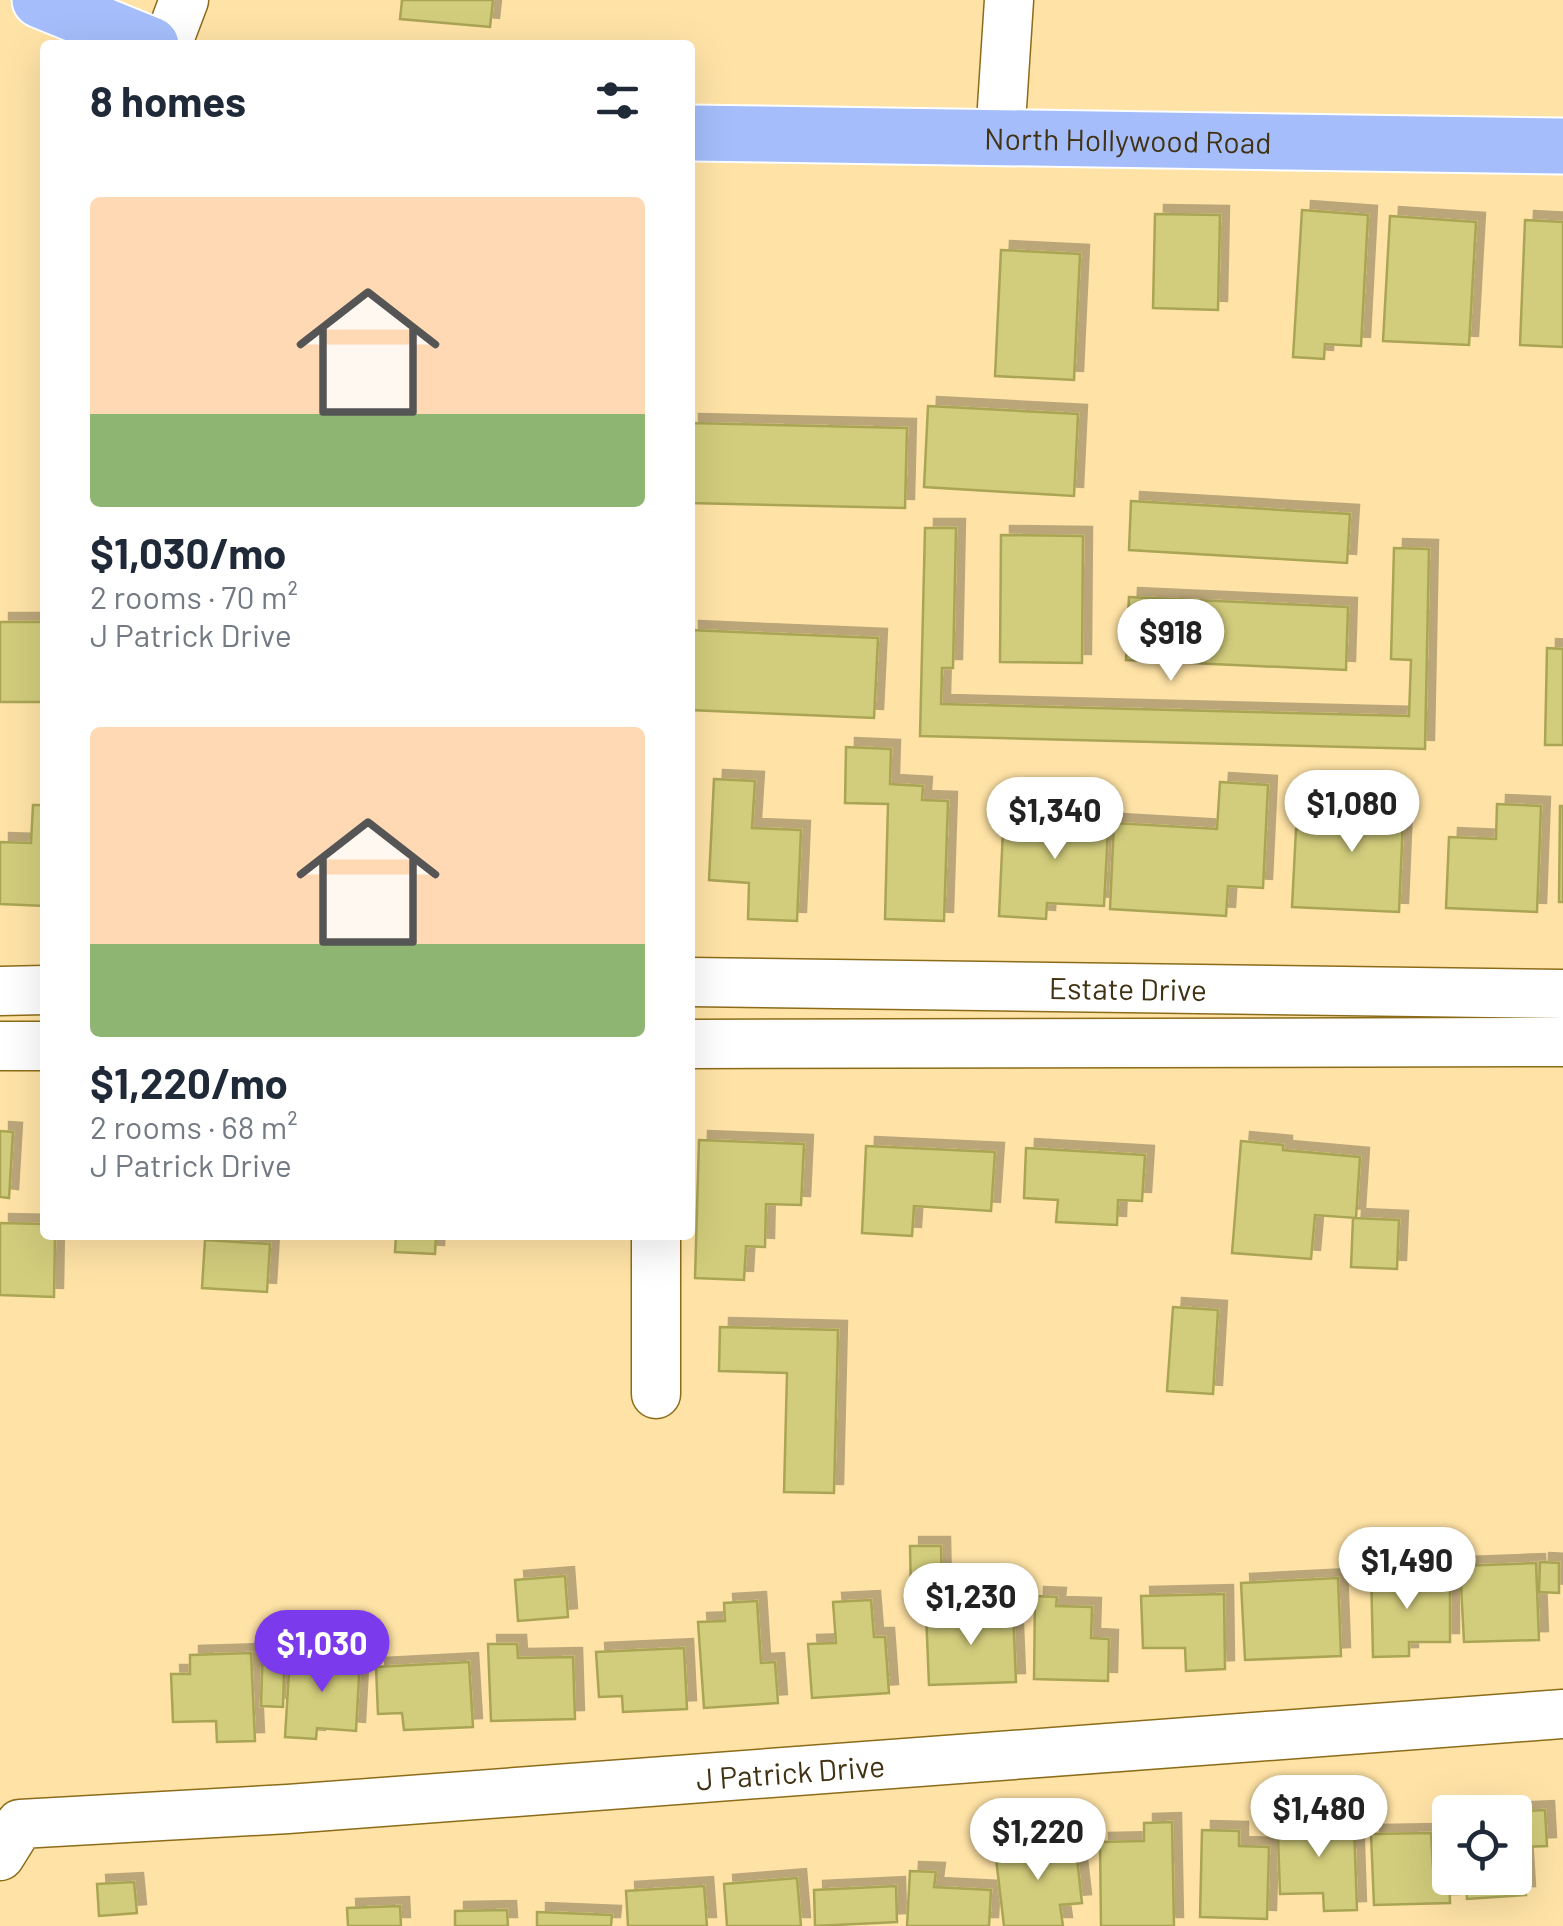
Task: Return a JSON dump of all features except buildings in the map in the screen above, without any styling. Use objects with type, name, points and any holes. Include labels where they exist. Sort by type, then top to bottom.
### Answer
[{"type":"main road","points":[[40,0],[139,40]]},
{"type":"main road","name":"North Hollywood Road","points":[[695,133],[1563,146]]},
{"type":"street","points":[[169,40],[184,0]]},
{"type":"street","points":[[1000,138],[1010,0]]},
{"type":"street","name":"Estate Drive","points":[[695,982],[1563,994]]},
{"type":"street","points":[[0,991],[40,990]]},
{"type":"street","name":"Estate Drive","points":[[695,1044],[1563,1042]]},
{"type":"street","points":[[0,1046],[40,1046]]},
{"type":"street","points":[[656,1240],[656,1394]]},
{"type":"street","name":"J Patrick Drive","points":[[10,1840],[308,1808],[1563,1714]]}]
